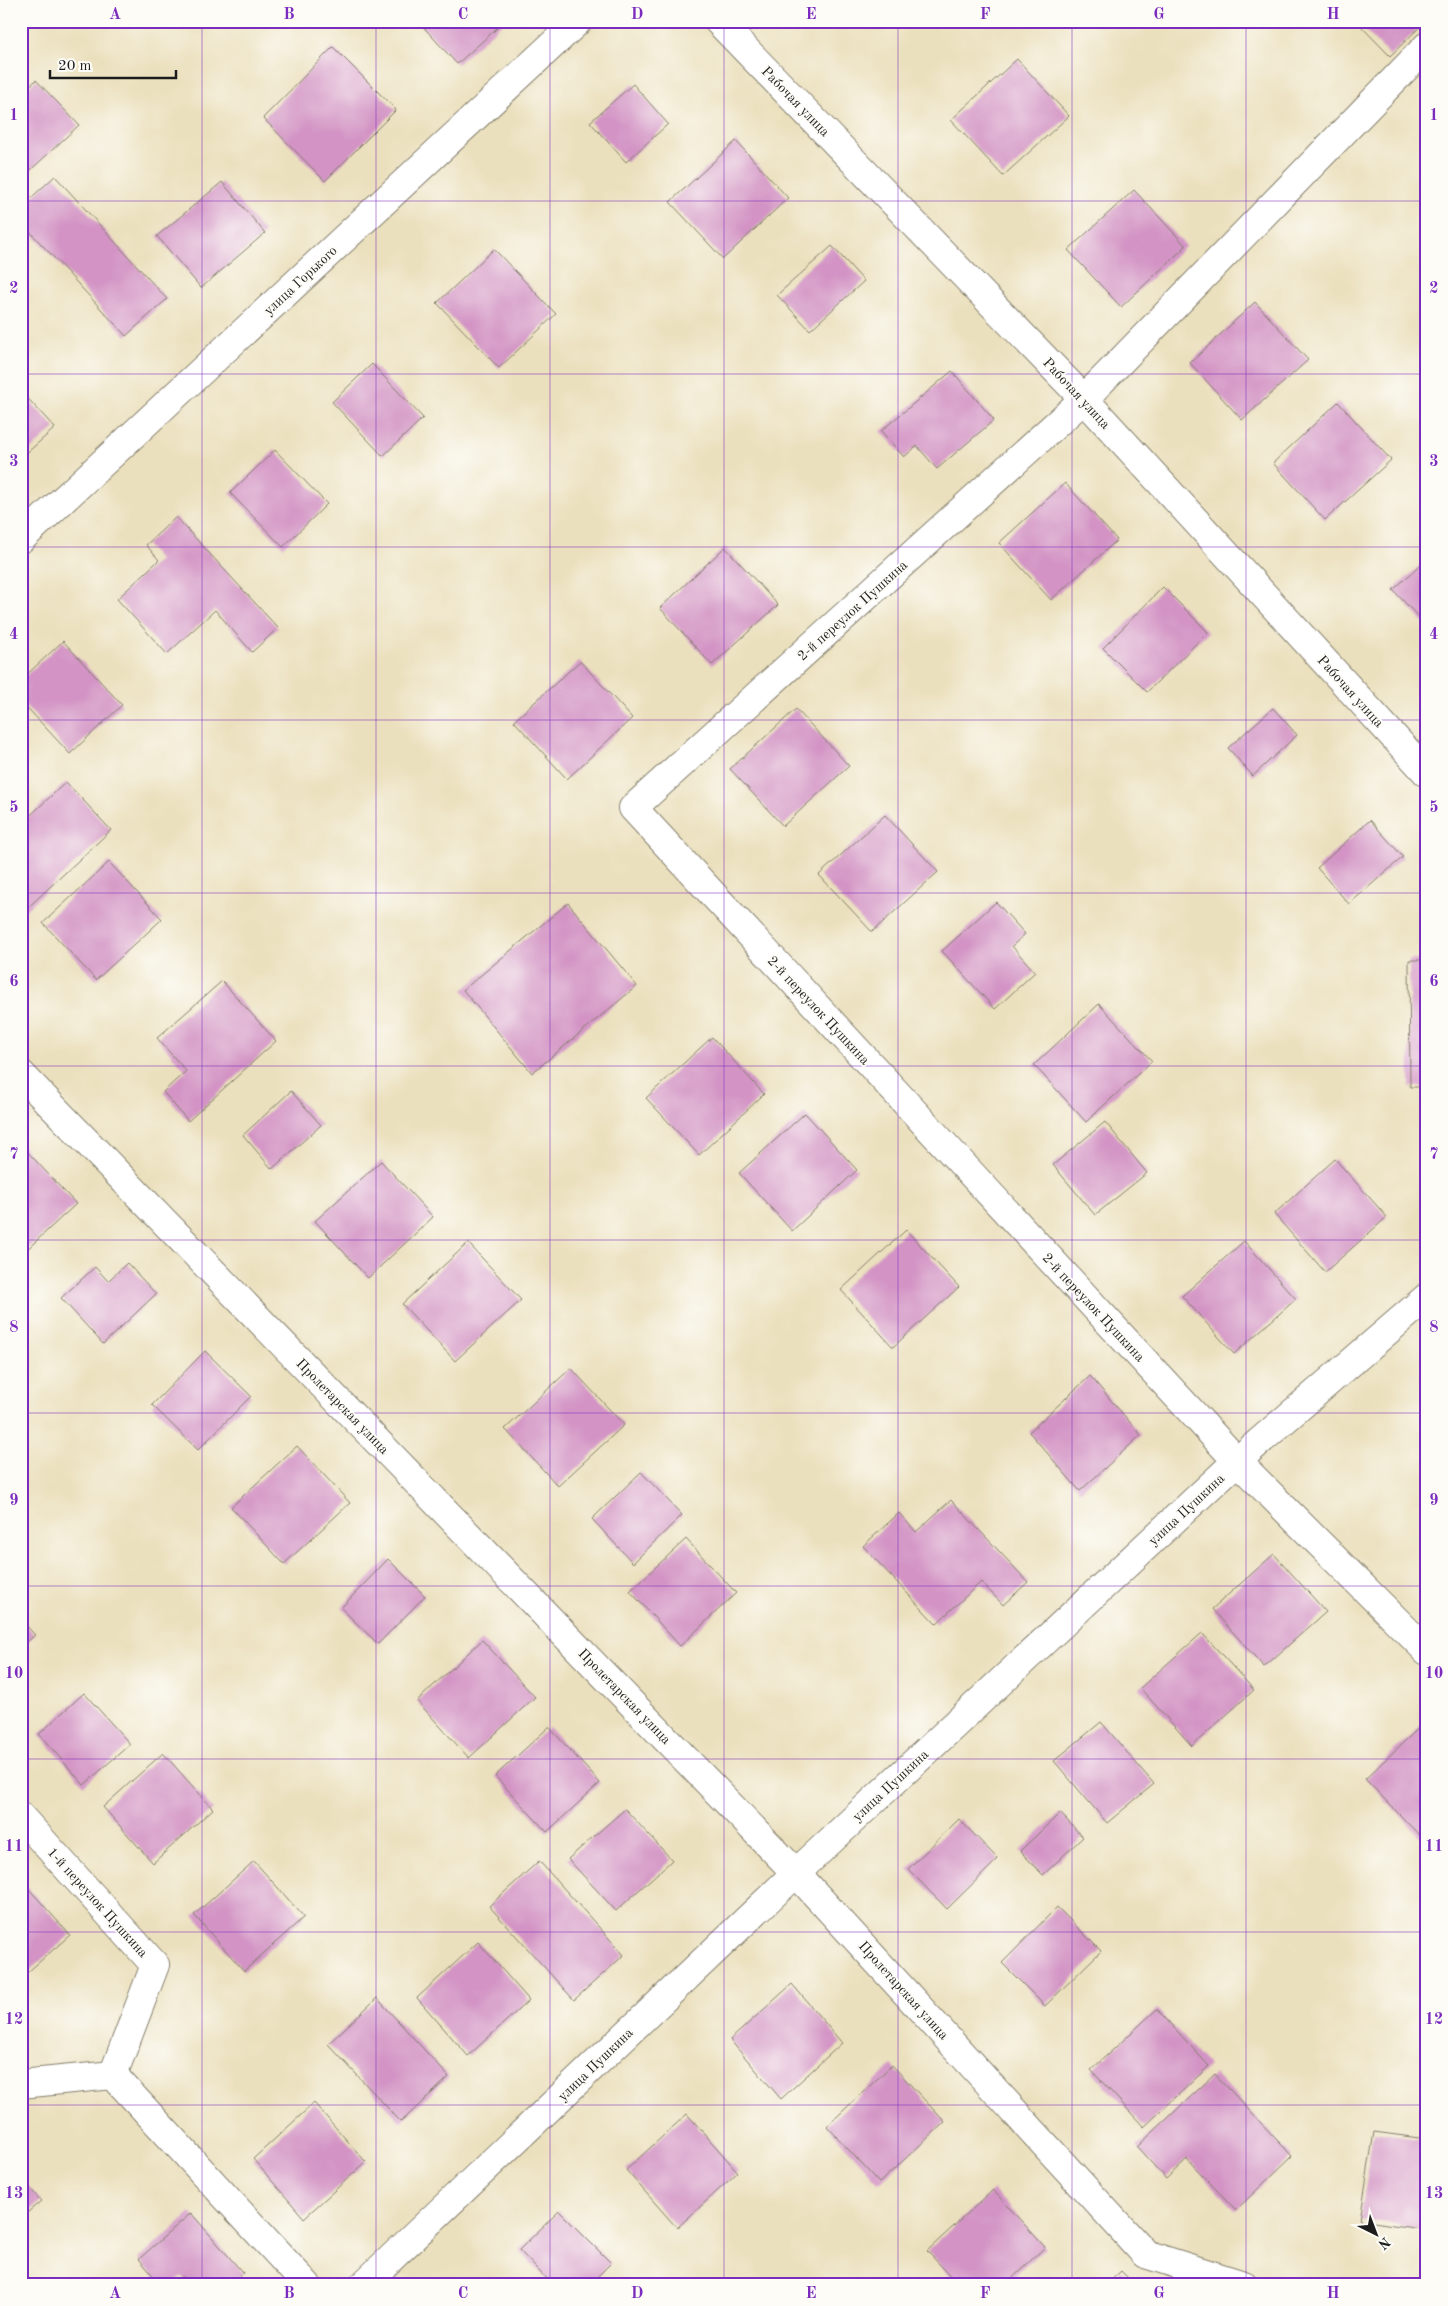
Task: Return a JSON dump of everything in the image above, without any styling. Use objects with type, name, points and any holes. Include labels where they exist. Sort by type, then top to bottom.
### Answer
[{"type":"street","name":"улица Горького","points":[[21,539],[578,21]]},
{"type":"street","name":"Рабочая улица","points":[[718,21],[1084,399],[1427,773]]},
{"type":"street","points":[[1084,399],[1427,46]]},
{"type":"street","name":"2-й переулок Пушкина","points":[[1084,399],[632,808],[1237,1461],[1427,1651]]},
{"type":"street","name":"Пролетарская улица","points":[[21,1074],[796,1873],[1145,2254],[1244,2285]]},
{"type":"street","name":"улица Пушкина","points":[[363,2285],[796,1873],[1237,1461],[1427,1297]]},
{"type":"street","name":"1-й переулок Пушкина","points":[[21,1817],[155,1965],[112,2075]]},
{"type":"street","points":[[21,2084],[112,2075],[307,2285]]},
{"type":"building","points":[[418,21],[505,21],[457,64]]},
{"type":"building","points":[[1356,21],[1426,21],[1390,56]]},
{"type":"building","points":[[333,47],[396,110],[325,181],[263,118]]},
{"type":"building","points":[[1017,59],[1069,116],[1003,176],[951,120]]},
{"type":"building","points":[[36,80],[79,125],[21,179],[21,94]]},
{"type":"building","points":[[633,84],[668,124],[626,162],[590,122]]},
{"type":"building","points":[[736,141],[788,198],[723,259],[670,202]]},
{"type":"building","points":[[55,176],[167,299],[126,336],[21,222],[21,207]]},
{"type":"building","points":[[222,182],[265,233],[201,288],[157,236]]},
{"type":"building","points":[[1134,190],[1186,246],[1121,307],[1068,250]]},
{"type":"building","points":[[832,246],[864,281],[810,330],[777,295]]},
{"type":"building","points":[[494,249],[556,314],[499,368],[437,303]]},
{"type":"building","points":[[1255,302],[1308,360],[1242,420],[1190,363]]},
{"type":"building","points":[[372,364],[423,418],[383,456],[332,402]]},
{"type":"building","points":[[952,371],[994,420],[937,469],[917,446],[904,457],[881,431]]},
{"type":"building","points":[[21,391],[55,428],[21,458]]},
{"type":"building","points":[[1338,402],[1391,460],[1325,520],[1273,463]]},
{"type":"building","points":[[275,450],[327,504],[283,547],[230,493]]},
{"type":"building","points":[[1065,483],[1117,540],[1051,600],[999,543]]},
{"type":"building","points":[[176,517],[278,628],[252,652],[215,610],[167,654],[117,599],[159,560],[146,545]]},
{"type":"building","points":[[725,547],[778,605],[712,665],[660,608]]},
{"type":"building","points":[[1427,559],[1427,626],[1393,590]]},
{"type":"building","points":[[1163,587],[1208,632],[1147,692],[1103,648]]},
{"type":"building","points":[[63,641],[122,705],[70,754],[21,701],[21,680]]},
{"type":"building","points":[[580,661],[632,718],[567,779],[514,721]]},
{"type":"building","points":[[1273,708],[1297,735],[1253,776],[1228,748]]},
{"type":"building","points":[[796,709],[849,766],[783,826],[730,769]]},
{"type":"building","points":[[66,782],[111,830],[21,914],[21,824]]},
{"type":"building","points":[[885,815],[938,872],[872,932],[819,875]]},
{"type":"building","points":[[1370,820],[1403,857],[1349,904],[1317,868]]},
{"type":"building","points":[[109,862],[162,919],[96,980],[43,923]]},
{"type":"building","points":[[996,902],[1025,934],[1012,946],[1035,972],[995,1009],[942,951]]},
{"type":"building","points":[[568,903],[637,986],[532,1073],[463,990]]},
{"type":"building","points":[[1409,960],[1427,960],[1427,1087],[1410,1087]]},
{"type":"building","points":[[222,981],[276,1041],[188,1121],[163,1092],[186,1071],[157,1038]]},
{"type":"building","points":[[1099,1004],[1152,1061],[1086,1122],[1034,1065]]},
{"type":"building","points":[[712,1037],[764,1094],[699,1155],[646,1098]]},
{"type":"building","points":[[291,1091],[321,1125],[272,1169],[243,1135]]},
{"type":"building","points":[[805,1113],[857,1170],[792,1231],[739,1173]]},
{"type":"building","points":[[1105,1122],[1147,1173],[1095,1215],[1053,1165]]},
{"type":"building","points":[[23,1147],[76,1204],[21,1255],[21,1148]]},
{"type":"building","points":[[1335,1159],[1387,1217],[1325,1272],[1274,1214]]},
{"type":"building","points":[[381,1161],[433,1217],[368,1278],[315,1221]]},
{"type":"building","points":[[906,1230],[959,1287],[893,1347],[841,1290]]},
{"type":"building","points":[[1244,1241],[1296,1299],[1234,1354],[1182,1296]]},
{"type":"building","points":[[468,1243],[521,1300],[455,1361],[402,1304]]},
{"type":"building","points":[[127,1263],[156,1294],[103,1344],[61,1298],[95,1267],[108,1281]]},
{"type":"building","points":[[205,1351],[251,1396],[198,1450],[152,1405]]},
{"type":"building","points":[[571,1368],[624,1425],[558,1486],[505,1429]]},
{"type":"building","points":[[1090,1376],[1141,1435],[1080,1491],[1029,1432]]},
{"type":"building","points":[[297,1446],[350,1503],[284,1564],[231,1507]]},
{"type":"building","points":[[641,1472],[682,1515],[633,1563],[592,1519]]},
{"type":"building","points":[[951,1500],[1028,1582],[1003,1605],[981,1582],[936,1624],[863,1546],[899,1513],[916,1532]]},
{"type":"building","points":[[686,1539],[736,1593],[680,1646],[630,1591]]},
{"type":"building","points":[[1274,1554],[1326,1612],[1264,1667],[1212,1609]]},
{"type":"building","points":[[388,1559],[425,1596],[378,1644],[341,1608]]},
{"type":"building","points":[[21,1620],[35,1635],[21,1647]]},
{"type":"building","points":[[1202,1633],[1254,1690],[1192,1746],[1140,1688]]},
{"type":"building","points":[[482,1640],[535,1697],[469,1758],[417,1701]]},
{"type":"building","points":[[84,1693],[130,1744],[84,1785],[39,1734]]},
{"type":"building","points":[[1427,1720],[1427,1843],[1365,1779]]},
{"type":"building","points":[[1101,1722],[1154,1784],[1107,1823],[1054,1761]]},
{"type":"building","points":[[549,1727],[600,1783],[547,1832],[495,1776]]},
{"type":"building","points":[[163,1753],[213,1809],[153,1863],[103,1807]]},
{"type":"building","points":[[625,1809],[672,1860],[616,1911],[568,1859]]},
{"type":"building","points":[[1060,1813],[1083,1837],[1043,1875],[1020,1851]]},
{"type":"building","points":[[959,1819],[998,1859],[947,1909],[908,1869]]},
{"type":"building","points":[[254,1861],[304,1917],[244,1971],[194,1915]]},
{"type":"building","points":[[539,1861],[624,1955],[574,2000],[489,1906]]},
{"type":"building","points":[[21,1880],[70,1935],[21,1978]]},
{"type":"building","points":[[1057,1907],[1101,1951],[1045,2006],[1002,1963]]},
{"type":"building","points":[[478,1942],[529,2000],[468,2056],[417,1998]]},
{"type":"building","points":[[792,1984],[842,2043],[781,2099],[730,2040]]},
{"type":"building","points":[[377,1998],[449,2077],[401,2122],[328,2044]]},
{"type":"building","points":[[1157,2009],[1209,2066],[1144,2127],[1091,2070]]},
{"type":"building","points":[[892,2065],[945,2122],[879,2183],[827,2126]]},
{"type":"building","points":[[1215,2074],[1292,2156],[1236,2210],[1187,2159],[1166,2179],[1137,2147]]},
{"type":"building","points":[[314,2103],[366,2162],[304,2218],[253,2159]]},
{"type":"building","points":[[687,2114],[738,2172],[677,2228],[626,2170]]},
{"type":"building","points":[[1374,2132],[1427,2139],[1427,2230],[1360,2220]]},
{"type":"building","points":[[21,2178],[41,2201],[21,2218]]},
{"type":"building","points":[[993,2190],[1045,2247],[1005,2285],[959,2285],[927,2251]]},
{"type":"building","points":[[559,2211],[611,2263],[589,2285],[552,2285],[519,2250]]},
{"type":"building","points":[[191,2213],[243,2273],[229,2285],[189,2285],[182,2276],[171,2285],[161,2285],[139,2259]]},
{"type":"building","points":[[1121,2271],[1135,2285],[1106,2285]]}]
